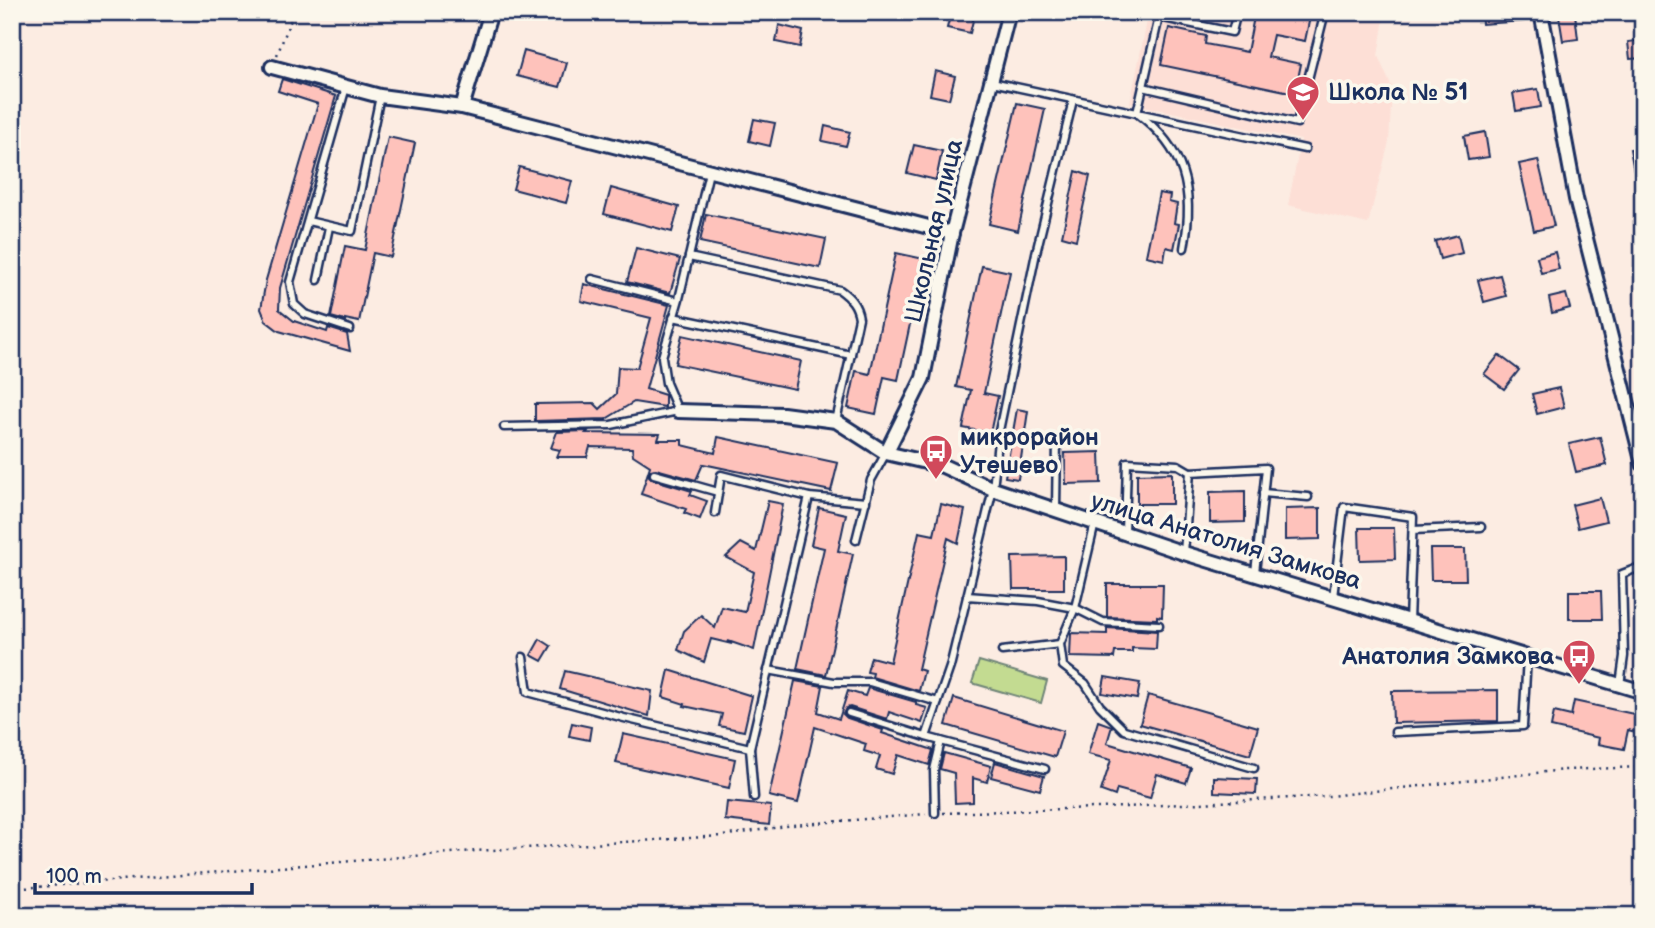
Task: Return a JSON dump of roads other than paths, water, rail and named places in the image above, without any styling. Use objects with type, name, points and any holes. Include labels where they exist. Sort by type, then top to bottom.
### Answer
[{"type":"street","points":[[462,107],[491,12]]},
{"type":"street","name":"Школьная улица","points":[[886,453],[923,378],[952,233],[1009,12]]},
{"type":"street","points":[[1541,12],[1576,199],[1643,464]]},
{"type":"street","points":[[272,67],[380,96],[462,107],[952,233]]},
{"type":"street","name":"улица Анатолия Замкова","points":[[678,411],[783,414],[836,421],[886,453],[943,466],[993,489],[1184,552],[1643,692]]},
{"type":"lane","points":[[1137,113],[1159,17],[1232,32],[1237,12]]},
{"type":"lane","points":[[1143,87],[1297,123],[1325,12]]},
{"type":"lane","points":[[992,82],[1305,149]]},
{"type":"lane","points":[[346,87],[290,282],[293,304],[305,314],[350,329]]},
{"type":"lane","points":[[308,220],[352,231],[380,96]]},
{"type":"lane","points":[[926,737],[950,667],[993,489],[999,431],[1036,253],[1073,100]]},
{"type":"lane","points":[[1137,113],[1155,126],[1173,150],[1186,179],[1189,204],[1184,248]]},
{"type":"lane","points":[[504,427],[611,425],[678,411],[666,383],[662,357],[709,172]]},
{"type":"lane","points":[[318,280],[329,227]]},
{"type":"lane","points":[[689,257],[840,290],[850,297],[858,308],[859,318],[836,421]]},
{"type":"lane","points":[[592,279],[678,301]]},
{"type":"lane","points":[[673,317],[851,355]]},
{"type":"lane","points":[[1056,510],[1057,439],[1089,437]]},
{"type":"lane","points":[[856,540],[871,480],[886,453]]},
{"type":"lane","points":[[1125,533],[1127,462],[1178,465],[1190,472],[1266,468],[1255,573]]},
{"type":"lane","points":[[1184,552],[1190,472]]},
{"type":"lane","points":[[654,474],[718,492]]},
{"type":"lane","points":[[715,513],[721,475],[808,497],[866,502]]},
{"type":"lane","points":[[1263,493],[1308,497]]},
{"type":"lane","points":[[754,797],[750,748],[808,497]]},
{"type":"lane","points":[[1333,597],[1344,507],[1413,517],[1409,621]]},
{"type":"lane","points":[[1095,523],[1075,608],[1060,644],[1063,666],[1085,683],[1100,706],[1124,730],[1254,768]]},
{"type":"lane","points":[[1413,530],[1481,527]]},
{"type":"lane","points":[[1620,685],[1624,656],[1622,573],[1643,566]]},
{"type":"lane","points":[[967,596],[1038,601],[1075,608],[1103,622],[1159,625]]},
{"type":"lane","points":[[1002,651],[1060,644]]},
{"type":"lane","points":[[523,657],[528,692],[624,719],[750,748]]},
{"type":"lane","points":[[1395,732],[1523,726],[1527,657]]},
{"type":"lane","points":[[768,670],[834,682],[870,682],[938,702]]},
{"type":"lane","points":[[849,713],[1045,769]]},
{"type":"lane","points":[[935,813],[933,770],[941,741]]},
{"type":"place","name":"Школа № 51","points":[[1303,122]]},
{"type":"place","name":"микрорайон Утешево","points":[[936,481]]},
{"type":"place","name":"Анатолия Замкова","points":[[1579,686]]}]
